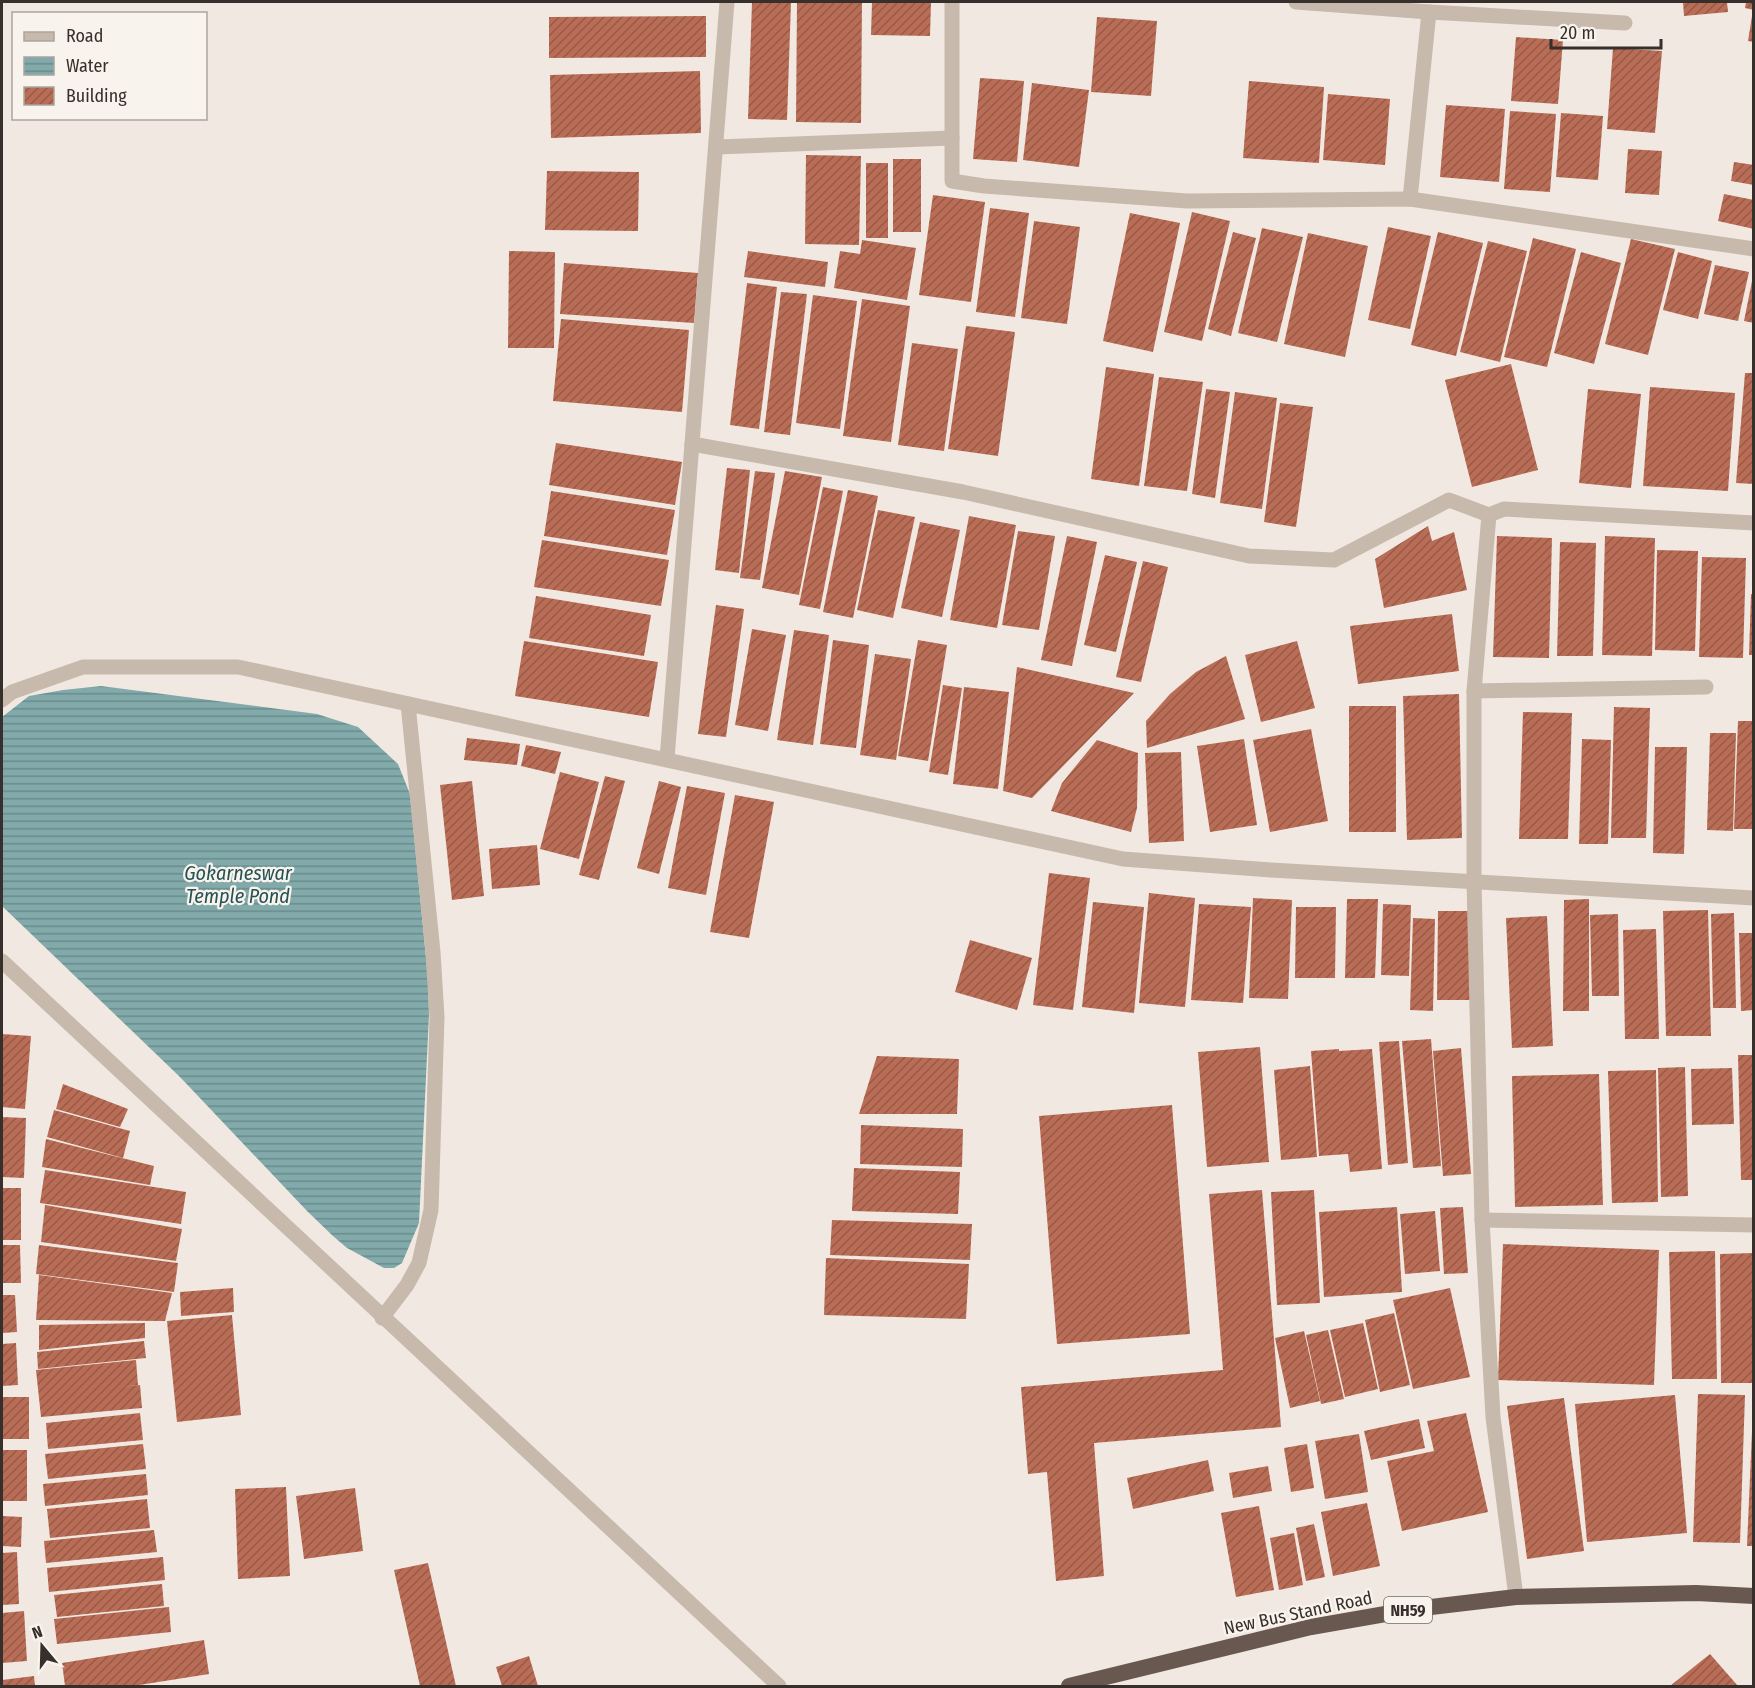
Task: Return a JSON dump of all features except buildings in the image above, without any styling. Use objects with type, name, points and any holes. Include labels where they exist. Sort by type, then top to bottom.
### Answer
[{"type":"highway","name":"New Bus Stand Road","points":[[1069,1686],[1311,1627],[1414,1610],[1516,1597],[1696,1593],[1754,1596]]},
{"type":"street","points":[[667,759],[727,2]]},
{"type":"street","points":[[952,2],[952,181],[984,186],[1187,201],[1410,199],[1754,249]]},
{"type":"street","points":[[1296,2],[1625,23]]},
{"type":"street","points":[[1410,199],[1429,12]]},
{"type":"street","points":[[716,147],[952,138]]},
{"type":"street","points":[[692,444],[963,492],[1249,556],[1334,560],[1449,500],[1489,515],[1504,509],[1754,523]]},
{"type":"street","points":[[1489,515],[1474,691],[1474,881],[1482,1220],[1493,1417],[1516,1597]]},
{"type":"street","points":[[2,700],[12,692],[83,667],[238,667],[1123,859],[1754,898]]},
{"type":"street","points":[[1474,691],[1706,687]]},
{"type":"street","points":[[382,1318],[407,1285],[419,1263],[431,1210],[437,1017],[433,952],[408,704]]},
{"type":"street","points":[[2,961],[778,1686]]},
{"type":"street","points":[[1482,1220],[1754,1226]]},
{"type":"water","name":"Gokarneswar Temple Pond","points":[[101,686],[317,714],[358,727],[398,764],[410,794],[428,978],[429,1015],[419,1223],[402,1263],[394,1268],[384,1268],[347,1248],[333,1236],[180,1077],[2,906],[2,717],[29,696]]}]
